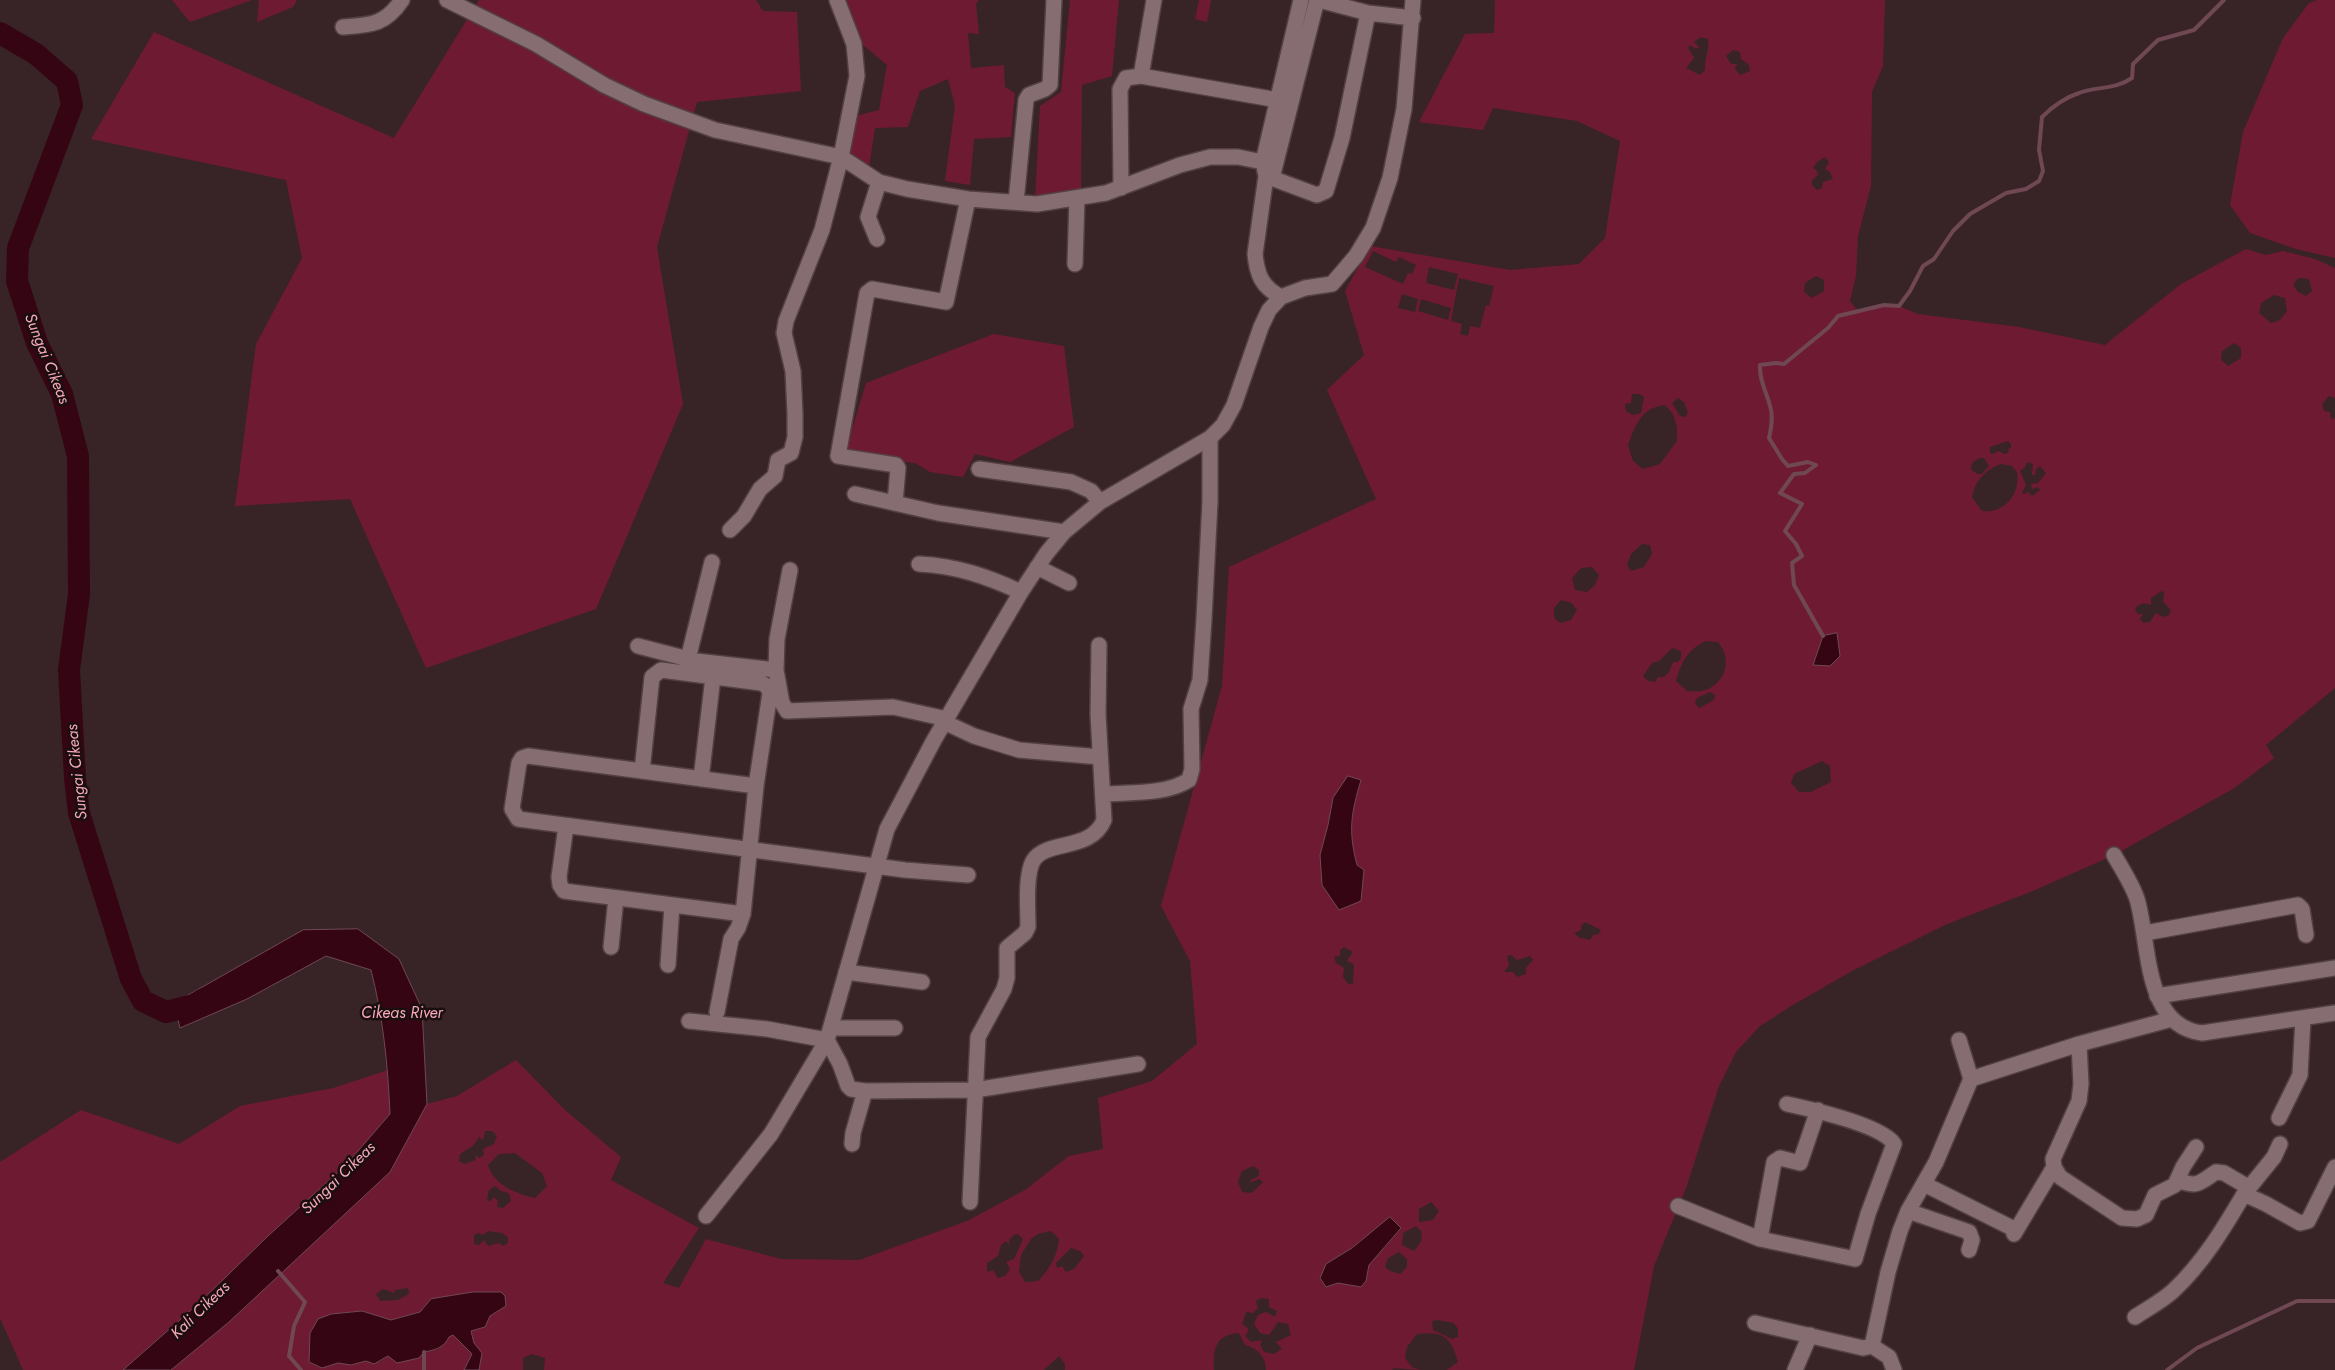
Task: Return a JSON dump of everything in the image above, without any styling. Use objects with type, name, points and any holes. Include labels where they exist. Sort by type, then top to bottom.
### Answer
[{"type":"street","points":[[343,27],[373,25],[386,18],[402,0]]},
{"type":"street","points":[[447,0],[536,44],[604,85],[660,111],[715,130],[841,157],[879,182],[907,189],[968,200],[1037,204],[1121,188],[1180,165],[1210,158],[1238,157],[1317,195],[1324,193],[1327,189],[1342,138],[1368,13]]},
{"type":"street","points":[[730,530],[744,516],[760,489],[775,476],[779,457],[792,452],[795,437],[795,414],[793,372],[784,333],[786,321],[822,230],[841,157],[857,76],[854,44],[837,0]]},
{"type":"street","points":[[1016,202],[1026,100],[1029,95],[1050,85],[1054,0]]},
{"type":"street","points":[[1141,76],[1154,0]]},
{"type":"street","points":[[1281,297],[1269,291],[1261,282],[1256,266],[1255,254],[1278,100],[1301,0]]},
{"type":"street","points":[[1267,172],[1318,0],[1368,13],[1413,18]]},
{"type":"street","points":[[706,1216],[772,1134],[829,1034],[887,829],[946,721],[1036,567],[1064,532],[1100,502],[1210,438],[1223,425],[1234,405],[1260,327],[1269,310],[1281,297],[1305,288],[1332,284],[1356,256],[1372,228],[1390,178],[1398,145],[1404,108],[1413,0]]},
{"type":"street","points":[[1121,188],[1120,89],[1126,78],[1141,76],[1278,100]]},
{"type":"street","points":[[877,239],[868,217],[879,182]]},
{"type":"street","points":[[1075,264],[1076,198]]},
{"type":"street","points":[[895,503],[898,468],[896,465],[838,456],[867,293],[872,289],[946,302],[968,200]]},
{"type":"street","points":[[1104,794],[1166,790],[1189,780],[1192,769],[1191,709],[1200,680],[1204,619],[1210,502],[1210,438]]},
{"type":"street","points":[[979,469],[1071,482],[1091,491],[1100,502]]},
{"type":"street","points":[[855,494],[938,513],[1064,532]]},
{"type":"street","points":[[688,659],[712,562]]},
{"type":"street","points":[[919,564],[945,566],[983,575],[1021,592]]},
{"type":"street","points":[[1036,567],[1069,583]]},
{"type":"street","points":[[790,570],[780,614],[776,670],[782,703],[787,711],[893,707],[946,721],[974,736],[1018,750],[1100,757]]},
{"type":"street","points":[[970,1202],[979,1033],[1004,990],[1007,978],[1007,948],[1025,933],[1028,927],[1028,889],[1033,862],[1041,853],[1083,840],[1101,828],[1104,820],[1097,694],[1099,645]]},
{"type":"street","points":[[638,646],[688,659],[776,670]]},
{"type":"street","points":[[642,771],[652,677],[656,672],[661,670],[761,683],[767,686],[770,694],[756,786],[743,914],[738,928],[730,939],[717,1012]]},
{"type":"street","points":[[701,779],[713,677]]},
{"type":"street","points":[[756,786],[528,756],[522,758],[519,763],[512,809],[518,820],[877,866],[968,875]]},
{"type":"street","points":[[566,826],[559,877],[561,889],[564,891],[743,914]]},
{"type":"street","points":[[2114,855],[2136,898],[2145,933],[2148,964],[2157,996],[2172,1019],[2183,1028],[2202,1033],[2335,1013]]},
{"type":"street","points":[[611,947],[616,898]]},
{"type":"street","points":[[668,965],[672,905]]},
{"type":"street","points":[[2145,933],[2298,905],[2302,909],[2306,935]]},
{"type":"street","points":[[2157,996],[2335,968]]},
{"type":"street","points":[[846,972],[922,982]]},
{"type":"street","points":[[1971,1079],[2079,1044],[2172,1019]]},
{"type":"street","points":[[2279,1118],[2300,1075],[2303,1019]]},
{"type":"street","points":[[689,1022],[829,1034],[895,1028]]},
{"type":"street","points":[[829,1034],[848,1086],[851,1089],[865,1091],[976,1090],[1138,1064]]},
{"type":"street","points":[[1872,1346],[1894,1250],[1908,1211],[1946,1141],[1971,1079],[1959,1040]]},
{"type":"street","points":[[1924,1184],[2015,1232],[2054,1167],[2055,1153],[2079,1101],[2081,1084],[2079,1044]]},
{"type":"street","points":[[852,1144],[853,1133],[865,1091]]},
{"type":"street","points":[[1678,1206],[1760,1238],[1855,1259],[1868,1214],[1894,1144],[1889,1138],[1864,1126],[1818,1110],[1787,1104]]},
{"type":"street","points":[[1760,1238],[1774,1162],[1780,1158],[1800,1163],[1818,1110]]},
{"type":"street","points":[[2135,1318],[2172,1292],[2216,1242],[2246,1190],[2274,1157],[2280,1144]]},
{"type":"street","points":[[2054,1167],[2060,1177],[2122,1218],[2137,1219],[2146,1215],[2154,1195],[2171,1187],[2177,1180],[2196,1147]]},
{"type":"street","points":[[2177,1180],[2192,1186],[2216,1172],[2224,1173],[2266,1204],[2300,1223],[2305,1223],[2308,1221],[2335,1167]]},
{"type":"street","points":[[1908,1211],[1969,1232],[1972,1240],[1969,1250]]},
{"type":"street","points":[[1755,1323],[1863,1348],[1872,1346],[1889,1356],[1894,1370]]},
{"type":"street","points":[[1796,1370],[1810,1335]]},
{"type":"shaded area","points":[[172,0],[252,0],[190,22]]},
{"type":"shaded area","points":[[259,0],[297,0],[293,7],[257,22]]},
{"type":"shaded area","points":[[479,0],[756,0],[763,11],[797,12],[801,91],[697,102],[657,247],[683,404],[596,609],[426,668],[350,499],[235,506],[256,344],[302,258],[286,180],[91,139],[154,32],[394,138]]},
{"type":"shaded area","points":[[843,0],[979,0],[976,4],[979,34],[968,33],[971,68],[1004,65],[1005,87],[1015,93],[1011,137],[974,139],[970,185],[945,181],[955,106],[948,79],[920,91],[908,127],[875,128],[869,167],[849,151],[856,116],[879,110],[887,65],[856,39]]},
{"type":"shaded area","points":[[1070,0],[1119,0],[1112,76],[1082,85],[1081,194],[1035,199],[1040,106],[1061,92]]},
{"type":"shaded area","points":[[1199,0],[1211,0],[1207,22],[1195,19]]},
{"type":"shaded area","points":[[1495,0],[1885,0],[1883,66],[1872,92],[1871,186],[1858,236],[1856,276],[1850,301],[1858,311],[1884,305],[1899,306],[1918,314],[2019,327],[2105,345],[2181,284],[2246,249],[2266,255],[2283,251],[2315,259],[2335,268],[2335,398],[2329,396],[2322,404],[2324,411],[2330,412],[2331,419],[2335,418],[2335,688],[2266,745],[2274,758],[2233,789],[2114,855],[2033,891],[1947,924],[1852,971],[1760,1026],[1736,1052],[1719,1086],[1686,1188],[1654,1266],[1634,1370],[1447,1370],[1458,1362],[1452,1346],[1445,1337],[1426,1333],[1417,1334],[1407,1347],[1405,1358],[1412,1367],[1420,1370],[1394,1368],[1392,1370],[1266,1370],[1263,1357],[1253,1348],[1245,1345],[1239,1333],[1225,1337],[1217,1344],[1214,1356],[1214,1370],[1065,1370],[1065,1364],[1059,1356],[1044,1370],[544,1370],[545,1358],[532,1354],[523,1358],[523,1370],[479,1370],[482,1353],[474,1343],[471,1331],[485,1327],[490,1316],[506,1306],[501,1292],[473,1292],[431,1299],[421,1312],[391,1320],[362,1311],[330,1314],[309,1352],[309,1362],[330,1366],[338,1363],[351,1365],[366,1361],[380,1362],[388,1356],[393,1358],[419,1358],[424,1352],[439,1349],[453,1335],[472,1354],[464,1370],[171,1370],[229,1322],[390,1172],[427,1104],[457,1096],[516,1060],[565,1110],[621,1157],[611,1180],[699,1228],[663,1283],[679,1288],[706,1239],[781,1259],[859,1260],[967,1221],[1025,1190],[1069,1156],[1103,1149],[1098,1098],[1152,1081],[1197,1044],[1190,961],[1161,906],[1222,686],[1229,567],[1376,499],[1327,390],[1364,355],[1345,291],[1370,246],[1510,270],[1579,264],[1605,238],[1620,141],[1577,121],[1493,108],[1483,130],[1419,122],[1465,34],[1494,33]],"holes":[[[1701,37],[1708,39],[1705,70],[1700,75],[1686,68],[1694,58],[1688,48],[1690,45],[1696,49],[1699,47],[1694,42]],[[1733,50],[1740,52],[1741,59],[1749,65],[1750,71],[1740,75],[1735,69],[1737,64],[1731,64],[1726,56]],[[1825,157],[1829,162],[1825,169],[1830,172],[1833,179],[1823,182],[1822,188],[1817,190],[1812,185],[1812,180],[1818,175],[1817,171],[1813,168],[1817,162]],[[1373,251],[1396,262],[1399,257],[1416,265],[1412,274],[1408,273],[1403,284],[1365,267]],[[1429,267],[1458,274],[1454,290],[1426,283]],[[1816,276],[1824,280],[1824,291],[1812,298],[1804,292],[1805,283]],[[1459,278],[1494,286],[1489,306],[1486,305],[1480,328],[1470,326],[1468,336],[1460,334],[1462,324],[1451,321]],[[2298,278],[2309,279],[2312,291],[2306,296],[2298,292],[2293,285]],[[1402,294],[1418,299],[1415,312],[1398,308]],[[2274,295],[2285,298],[2287,311],[2280,320],[2271,323],[2259,313],[2261,303]],[[1421,299],[1451,308],[1448,320],[1418,311]],[[2234,343],[2241,348],[2241,358],[2228,366],[2221,360],[2222,351]],[[1632,394],[1639,394],[1644,397],[1641,413],[1633,415],[1626,411],[1625,404],[1631,403]],[[1678,398],[1684,402],[1688,413],[1685,417],[1680,416],[1672,403]],[[1665,405],[1673,414],[1677,427],[1677,441],[1660,464],[1643,469],[1633,461],[1628,445],[1637,424],[1645,413],[1657,407]],[[2008,441],[2011,444],[2011,448],[2005,454],[1998,451],[1993,454],[1990,453],[1990,447]],[[1979,458],[1984,458],[1989,466],[1982,474],[1977,474],[1971,469],[1972,463]],[[2027,462],[2033,464],[2032,475],[2035,475],[2036,469],[2040,466],[2046,473],[2038,483],[2031,484],[2032,489],[2038,487],[2040,490],[2032,496],[2028,492],[2022,493],[2026,485],[2020,471]],[[2001,464],[2012,466],[2017,472],[2016,488],[2009,501],[2004,506],[1990,511],[1982,511],[1972,497],[1978,481],[1990,469]],[[1642,544],[1650,545],[1652,554],[1644,567],[1631,571],[1627,565],[1631,554]],[[1592,567],[1599,575],[1595,585],[1587,592],[1575,590],[1572,578],[1581,568]],[[2162,591],[2164,592],[2163,602],[2171,610],[2169,615],[2163,617],[2156,613],[2150,622],[2143,623],[2140,619],[2143,614],[2138,614],[2135,610],[2137,606],[2144,603],[2151,605],[2151,598]],[[1561,600],[1572,603],[1577,610],[1571,620],[1560,623],[1554,618],[1554,608]],[[1706,641],[1718,642],[1725,655],[1726,662],[1723,675],[1719,681],[1706,690],[1687,691],[1676,681],[1686,657],[1694,648]],[[1672,648],[1681,651],[1681,658],[1678,662],[1673,662],[1669,672],[1664,677],[1658,677],[1655,682],[1648,681],[1643,676],[1652,663],[1659,661]],[[1710,692],[1715,695],[1714,700],[1699,708],[1695,703],[1697,698]],[[1822,761],[1830,766],[1831,782],[1811,792],[1799,792],[1791,783],[1794,774]],[[1361,780],[1352,822],[1354,853],[1357,865],[1328,825],[1333,798]],[[1585,922],[1601,930],[1599,934],[1593,935],[1590,940],[1580,938],[1574,933],[1581,930],[1581,926]],[[1344,947],[1353,952],[1347,961],[1354,964],[1353,984],[1348,984],[1343,977],[1344,968],[1336,963],[1334,957],[1340,956],[1340,950]],[[1511,955],[1517,960],[1530,956],[1533,960],[1526,968],[1526,974],[1517,977],[1513,972],[1504,972],[1509,965],[1507,956]],[[485,1131],[492,1131],[497,1136],[494,1144],[483,1149],[484,1155],[479,1158],[475,1155],[476,1160],[464,1164],[459,1161],[460,1154],[473,1146],[479,1137],[483,1140]],[[515,1153],[542,1173],[547,1186],[535,1198],[513,1191],[495,1178],[488,1165],[499,1154]],[[1253,1166],[1259,1170],[1259,1176],[1251,1180],[1250,1183],[1259,1179],[1263,1182],[1252,1193],[1242,1192],[1238,1182],[1242,1171]],[[495,1186],[501,1191],[509,1193],[511,1201],[503,1208],[497,1207],[498,1201],[494,1197],[490,1202],[487,1199],[489,1190]],[[1431,1202],[1439,1211],[1433,1220],[1419,1222],[1419,1209]],[[1390,1217],[1401,1229],[1369,1265],[1366,1281],[1361,1287],[1338,1283],[1326,1287],[1326,1264],[1352,1248]],[[1416,1226],[1422,1232],[1421,1242],[1414,1251],[1402,1245],[1403,1233]],[[489,1231],[502,1233],[508,1237],[508,1243],[503,1246],[499,1243],[488,1246],[484,1240],[479,1245],[474,1244],[474,1235],[479,1233],[482,1235]],[[1051,1231],[1059,1239],[1055,1257],[1046,1271],[1038,1281],[1025,1282],[1019,1272],[1021,1255],[1031,1239],[1038,1234]],[[1018,1234],[1023,1239],[1014,1259],[1006,1262],[1010,1269],[1005,1276],[998,1278],[993,1270],[987,1272],[987,1263],[998,1256],[1001,1245],[1006,1241],[1010,1245],[1009,1240],[1014,1235]],[[1071,1248],[1080,1251],[1084,1256],[1074,1269],[1066,1272],[1062,1266],[1057,1268],[1056,1263]],[[1399,1252],[1407,1259],[1407,1267],[1400,1274],[1390,1271],[1385,1267],[1388,1258]],[[408,1288],[409,1294],[398,1300],[380,1301],[376,1294],[383,1289],[395,1293],[395,1290]],[[1261,1298],[1269,1299],[1269,1307],[1277,1311],[1275,1317],[1266,1312],[1258,1315],[1254,1324],[1260,1333],[1269,1335],[1278,1322],[1288,1324],[1291,1335],[1276,1342],[1282,1349],[1274,1354],[1264,1352],[1260,1345],[1262,1340],[1251,1342],[1245,1336],[1249,1329],[1242,1324],[1246,1312],[1253,1313],[1258,1308],[1256,1301]],[[1438,1320],[1454,1323],[1458,1329],[1458,1337],[1452,1339],[1433,1330],[1432,1321]]]},
{"type":"shaded area","points":[[2317,0],[2335,0],[2335,258],[2296,249],[2250,233],[2230,205],[2243,132],[2283,38],[2309,3]]},
{"type":"shaded area","points":[[994,334],[1064,346],[1074,427],[1010,462],[975,454],[963,477],[930,472],[915,463],[844,456],[866,383]]},
{"type":"shaded area","points":[[388,1070],[390,1114],[345,1166],[268,1236],[198,1304],[123,1370],[23,1370],[0,1318],[0,1162],[81,1110],[179,1144],[240,1106],[333,1088]]},
{"type":"water","points":[[1837,633],[1840,656],[1830,666],[1813,665],[1823,636]]},
{"type":"water","points":[[1348,776],[1361,780],[1353,813],[1352,842],[1357,865],[1364,870],[1361,901],[1339,910],[1322,885],[1320,855],[1333,798]]},
{"type":"water","name":"Cikeas River","points":[[358,929],[399,959],[422,1009],[427,1104],[390,1172],[229,1322],[171,1370],[123,1370],[198,1304],[268,1236],[345,1166],[390,1114],[384,1041],[379,1005],[371,970],[326,956],[247,999],[180,1028],[174,1003],[303,930]]},
{"type":"water","points":[[1390,1217],[1401,1228],[1369,1265],[1366,1281],[1361,1287],[1338,1283],[1326,1287],[1320,1278],[1326,1264],[1352,1248]]},
{"type":"water","points":[[473,1292],[501,1292],[505,1296],[506,1306],[490,1316],[485,1327],[471,1331],[474,1343],[482,1353],[479,1370],[464,1370],[472,1354],[453,1335],[442,1346],[424,1352],[419,1358],[397,1363],[388,1356],[374,1364],[366,1361],[351,1365],[338,1363],[322,1368],[309,1362],[310,1333],[318,1319],[331,1314],[362,1311],[391,1320],[420,1312],[431,1299]]},
{"type":"waterway","points":[[1823,636],[1794,585],[1792,563],[1802,556],[1796,544],[1785,531],[1802,504],[1780,493],[1794,474],[1805,473],[1816,465],[1808,462],[1788,466],[1769,438],[1772,414],[1762,382],[1760,365],[1784,364],[1828,328],[1838,316],[1884,305],[1899,306],[1910,291],[1923,266],[1934,259],[1953,231],[1970,214],[2006,193],[2026,189],[2039,181],[2043,171],[2039,150],[2042,117],[2046,113],[2068,97],[2126,82],[2132,78],[2133,64],[2158,40],[2194,30],[2224,0]]},
{"type":"waterway","name":"Sungai Cikeas","points":[[0,33],[36,54],[67,81],[72,105],[18,248],[17,281],[37,343],[62,394],[78,456],[79,594],[69,670],[75,778],[79,813],[131,979],[143,1001],[166,1012],[194,1005],[204,999]]},
{"type":"waterway","points":[[278,1271],[305,1302],[294,1326],[289,1356],[301,1370]]},
{"type":"waterway","points":[[2167,1370],[2197,1348],[2297,1301],[2335,1301]]},
{"type":"waterway","points":[[424,1352],[424,1370]]},
{"type":"water label","name":"Kali Cikeas","points":[[201,1311]]}]
